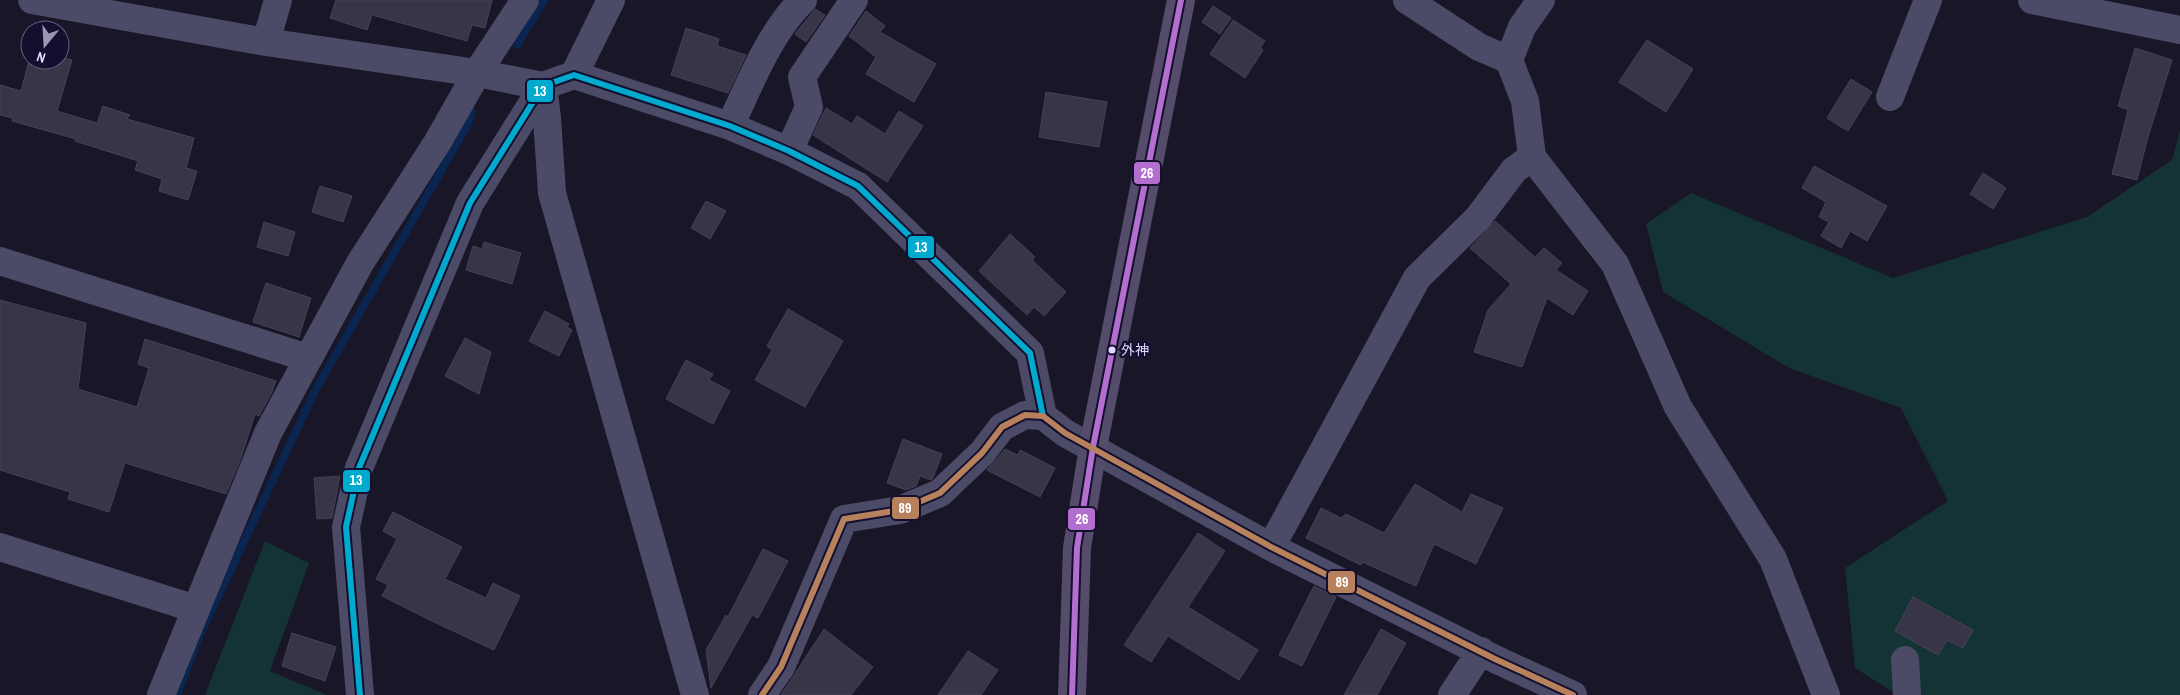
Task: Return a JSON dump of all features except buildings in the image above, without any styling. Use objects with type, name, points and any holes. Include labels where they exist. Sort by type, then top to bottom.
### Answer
[{"type":"main road","points":[[1072,695],[1077,548],[1093,448],[1181,0]]},
{"type":"street","points":[[32,0],[266,42],[477,73],[543,86],[574,76],[730,126],[789,151],[858,186],[1030,353],[1043,416]]},
{"type":"street","points":[[266,42],[278,0]]},
{"type":"street","points":[[160,695],[268,433],[360,263],[437,143],[477,73],[525,0]]},
{"type":"street","points":[[574,76],[611,0]]},
{"type":"street","points":[[730,126],[764,55],[781,27],[803,0]]},
{"type":"street","points":[[789,151],[809,107],[802,77],[854,0]]},
{"type":"street","points":[[1407,0],[1478,47],[1509,60]]},
{"type":"street","points":[[1541,0],[1522,27],[1509,60],[1525,101],[1532,157],[1615,264],[1678,408],[1773,559],[1826,695]]},
{"type":"street","points":[[1890,97],[1928,0]]},
{"type":"street","points":[[2032,0],[2180,30]]},
{"type":"street","points":[[360,695],[346,526],[359,468],[470,202],[543,86]]},
{"type":"street","points":[[543,86],[552,194],[694,695]]},
{"type":"street","points":[[1271,547],[1417,278],[1478,218],[1514,170],[1532,157]]},
{"type":"street","points":[[0,261],[308,358]]},
{"type":"street","points":[[762,695],[781,667],[844,519],[900,510],[940,493],[982,453],[1002,428],[1025,414],[1043,416],[1066,433],[1271,547],[1480,651],[1574,695]]},
{"type":"street","points":[[0,546],[196,609]]},
{"type":"street","points":[[1452,695],[1480,651]]},
{"type":"street","points":[[1905,660],[1907,695]]},
{"type":"green space","points":[[2180,130],[2180,695],[1898,695],[1855,668],[1845,568],[1948,501],[1901,408],[1789,368],[1663,292],[1646,224],[1691,193],[1893,278],[2087,217],[2172,160]]},
{"type":"green space","points":[[265,541],[309,563],[270,671],[327,695],[205,695]]},
{"type":"waterway","points":[[517,45],[544,0]]},
{"type":"waterway","points":[[177,695],[198,639],[315,391],[468,124],[472,111]]},
{"type":"transit line","name":"26","points":[[1072,695],[1077,548],[1093,447],[1181,0]]},
{"type":"transit line","name":"13","points":[[360,695],[346,527],[359,468],[470,203],[543,86],[574,75],[730,126],[789,151],[858,186],[1030,353],[1043,416]]},
{"type":"transit line","name":"89","points":[[762,695],[781,667],[844,519],[900,510],[940,493],[982,453],[1002,427],[1025,415],[1043,416],[1065,433],[1271,547],[1495,659],[1573,695]]},
{"type":"place","name":"外神","points":[[1112,350]]}]
